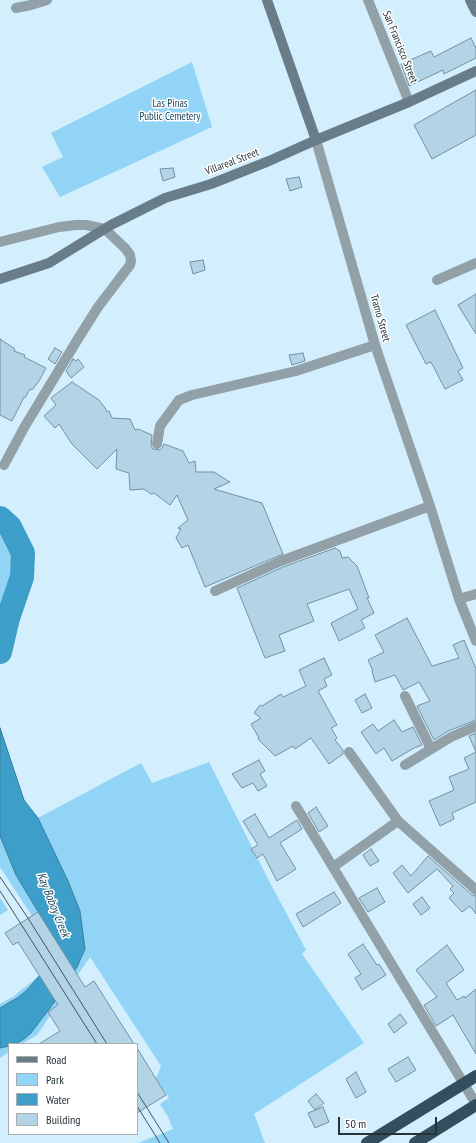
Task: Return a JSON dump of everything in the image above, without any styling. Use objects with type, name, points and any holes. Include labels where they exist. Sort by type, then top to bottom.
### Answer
[{"type":"highway","points":[[367,1143],[476,1076]]},
{"type":"highway","points":[[415,1143],[476,1105]]},
{"type":"street","points":[[16,8],[47,0]]},
{"type":"street","name":"Tramo Street","points":[[267,0],[316,140],[375,345],[430,506],[459,599],[476,641]]},
{"type":"street","name":"San Francisco Street","points":[[368,0],[410,102]]},
{"type":"street","points":[[470,0],[476,12]]},
{"type":"street","name":"Villareal Street","points":[[0,279],[49,263],[104,229],[165,198],[211,184],[410,102],[476,71]]},
{"type":"street","points":[[0,242],[70,225],[82,225],[104,229],[125,248],[131,261],[130,265],[98,307],[76,342],[25,426],[4,465]]},
{"type":"street","points":[[437,280],[476,263]]},
{"type":"street","points":[[157,444],[160,426],[179,400],[192,395],[296,371],[375,345]]},
{"type":"street","points":[[215,591],[281,561],[430,506]]},
{"type":"street","points":[[459,599],[476,594]]},
{"type":"street","points":[[405,696],[431,749]]},
{"type":"street","points":[[405,765],[451,737],[476,726]]},
{"type":"street","points":[[349,752],[398,821],[476,890]]},
{"type":"street","points":[[296,806],[476,1105]]},
{"type":"street","points":[[333,867],[398,821]]},
{"type":"green space","name":"Las Pinas Public Cemetery","points":[[192,62],[212,127],[60,197],[42,167],[63,157],[51,133]]},
{"type":"green space","points":[[0,531],[6,537],[12,549],[14,561],[0,619]]},
{"type":"green space","points":[[209,762],[268,879],[306,950],[302,954],[364,1043],[254,1114],[265,1143],[138,1143],[173,1129],[160,1104],[169,1098],[156,1079],[161,1066],[90,957],[37,1035],[24,1043],[16,1043],[31,1033],[42,1019],[77,967],[85,949],[80,911],[68,881],[38,818],[141,763],[152,783]]},
{"type":"green space","points":[[0,836],[16,875],[37,912],[32,916],[0,867]]},
{"type":"green space","points":[[0,898],[8,910],[0,915]]},
{"type":"green space","points":[[41,974],[26,991],[0,1008],[0,1004],[14,996]]},
{"type":"green space","points":[[8,1046],[8,1053],[0,1058],[0,1048]]},
{"type":"water","name":"Kay Boboy Creek","points":[[0,728],[24,800],[38,818],[68,881],[80,911],[85,949],[77,967],[53,1004],[31,1033],[17,1043],[8,1043],[8,1046],[0,1048],[0,1008],[26,991],[41,974],[47,927],[16,875],[0,836]]},
{"type":"building","points":[[471,38],[476,48],[476,58],[444,74],[443,70],[409,86],[401,64],[431,51],[434,57]]},
{"type":"building","points":[[476,90],[476,135],[432,159],[414,125]]},
{"type":"building","points":[[173,168],[175,177],[163,181],[160,169]]},
{"type":"building","points":[[299,177],[302,187],[290,191],[286,179]]},
{"type":"building","points":[[203,260],[205,270],[193,274],[190,262]]},
{"type":"building","points":[[476,294],[476,334],[458,305]]},
{"type":"building","points":[[435,310],[463,368],[458,371],[463,380],[445,389],[431,362],[426,364],[406,325]]},
{"type":"building","points":[[0,339],[15,349],[14,351],[25,355],[24,357],[46,368],[39,381],[32,390],[30,389],[25,398],[24,397],[12,421],[0,415]]},
{"type":"building","points":[[55,348],[62,352],[55,364],[48,359]]},
{"type":"building","points":[[303,353],[305,361],[292,365],[289,355]]},
{"type":"building","points":[[73,359],[76,361],[78,359],[84,367],[71,378],[66,371]]},
{"type":"building","points":[[72,382],[99,400],[108,412],[109,411],[112,418],[130,419],[135,430],[138,429],[152,435],[151,446],[153,449],[160,450],[164,444],[183,451],[189,463],[195,461],[196,472],[214,472],[230,482],[214,489],[262,503],[283,554],[205,587],[188,545],[182,548],[176,538],[181,529],[178,528],[188,520],[177,495],[170,505],[154,493],[151,494],[144,489],[130,490],[129,473],[116,469],[117,449],[97,469],[72,444],[59,424],[55,428],[44,416],[56,405],[51,398]]},
{"type":"building","points":[[335,548],[340,551],[342,558],[348,557],[357,566],[369,598],[367,598],[374,613],[361,620],[365,628],[339,641],[331,623],[358,609],[349,589],[307,604],[314,621],[279,635],[285,651],[265,658],[237,588],[283,567]]},
{"type":"building","points":[[407,618],[432,666],[459,658],[453,645],[464,640],[476,669],[476,720],[448,731],[434,740],[417,706],[430,701],[419,682],[403,690],[395,675],[375,682],[373,671],[368,660],[384,652],[375,635]]},
{"type":"building","points":[[324,658],[332,675],[324,679],[327,686],[318,691],[337,725],[331,728],[337,738],[335,740],[343,750],[343,754],[329,764],[311,738],[295,749],[293,746],[275,756],[258,739],[259,738],[251,724],[261,718],[254,713],[260,705],[262,706],[281,694],[283,697],[306,686],[299,670]]},
{"type":"building","points":[[365,694],[372,708],[362,713],[355,700]]},
{"type":"building","points":[[394,720],[402,732],[413,727],[422,745],[392,761],[384,748],[376,754],[361,732],[373,724],[378,731]]},
{"type":"building","points":[[476,733],[476,752],[469,736]]},
{"type":"building","points":[[476,752],[476,802],[452,813],[454,819],[440,826],[429,801],[454,790],[449,777],[469,769],[464,758]]},
{"type":"building","points":[[259,760],[265,771],[260,774],[267,786],[258,791],[253,783],[242,788],[232,774]]},
{"type":"building","points":[[316,807],[328,826],[319,832],[308,813]]},
{"type":"building","points":[[255,814],[269,838],[297,820],[302,829],[280,843],[296,869],[277,881],[263,854],[257,858],[251,849],[258,845],[243,821]]},
{"type":"building","points":[[371,849],[379,861],[370,866],[363,855]]},
{"type":"building","points":[[428,856],[472,895],[476,896],[476,914],[470,906],[462,912],[449,898],[454,893],[450,889],[453,886],[437,869],[408,893],[393,873],[402,865],[411,876]]},
{"type":"building","points":[[377,888],[385,902],[368,912],[359,898]]},
{"type":"building","points":[[334,892],[341,903],[303,927],[296,914]]},
{"type":"building","points":[[422,897],[430,908],[421,915],[413,904]]},
{"type":"building","points":[[38,912],[85,987],[94,981],[133,1043],[41,1043],[60,1031],[48,1012],[58,1005],[18,942],[13,945],[5,933]]},
{"type":"building","points":[[363,944],[377,965],[379,964],[386,975],[362,990],[355,978],[361,974],[348,954]]},
{"type":"building","points":[[447,945],[464,970],[446,983],[457,1000],[464,996],[465,998],[476,989],[476,1054],[453,1015],[436,1026],[424,1005],[437,997],[416,970]]},
{"type":"building","points":[[400,1014],[407,1023],[394,1033],[388,1024]]},
{"type":"building","points":[[138,1050],[166,1095],[138,1112]]},
{"type":"building","points":[[408,1057],[416,1070],[396,1082],[388,1069]]},
{"type":"building","points":[[356,1072],[366,1092],[356,1098],[346,1079]]},
{"type":"building","points":[[316,1094],[324,1103],[315,1110],[308,1101]]},
{"type":"building","points":[[323,1107],[329,1122],[315,1128],[308,1113]]},
{"type":"waterway","points":[[0,518],[10,527],[23,553],[22,577],[8,618],[0,652]]},
{"type":"tram line","points":[[0,877],[28,918],[106,1043]]},
{"type":"tram line","points":[[0,891],[96,1043]]},
{"type":"tram line","points":[[138,1094],[169,1143]]},
{"type":"tram line","points":[[138,1108],[160,1143]]}]
